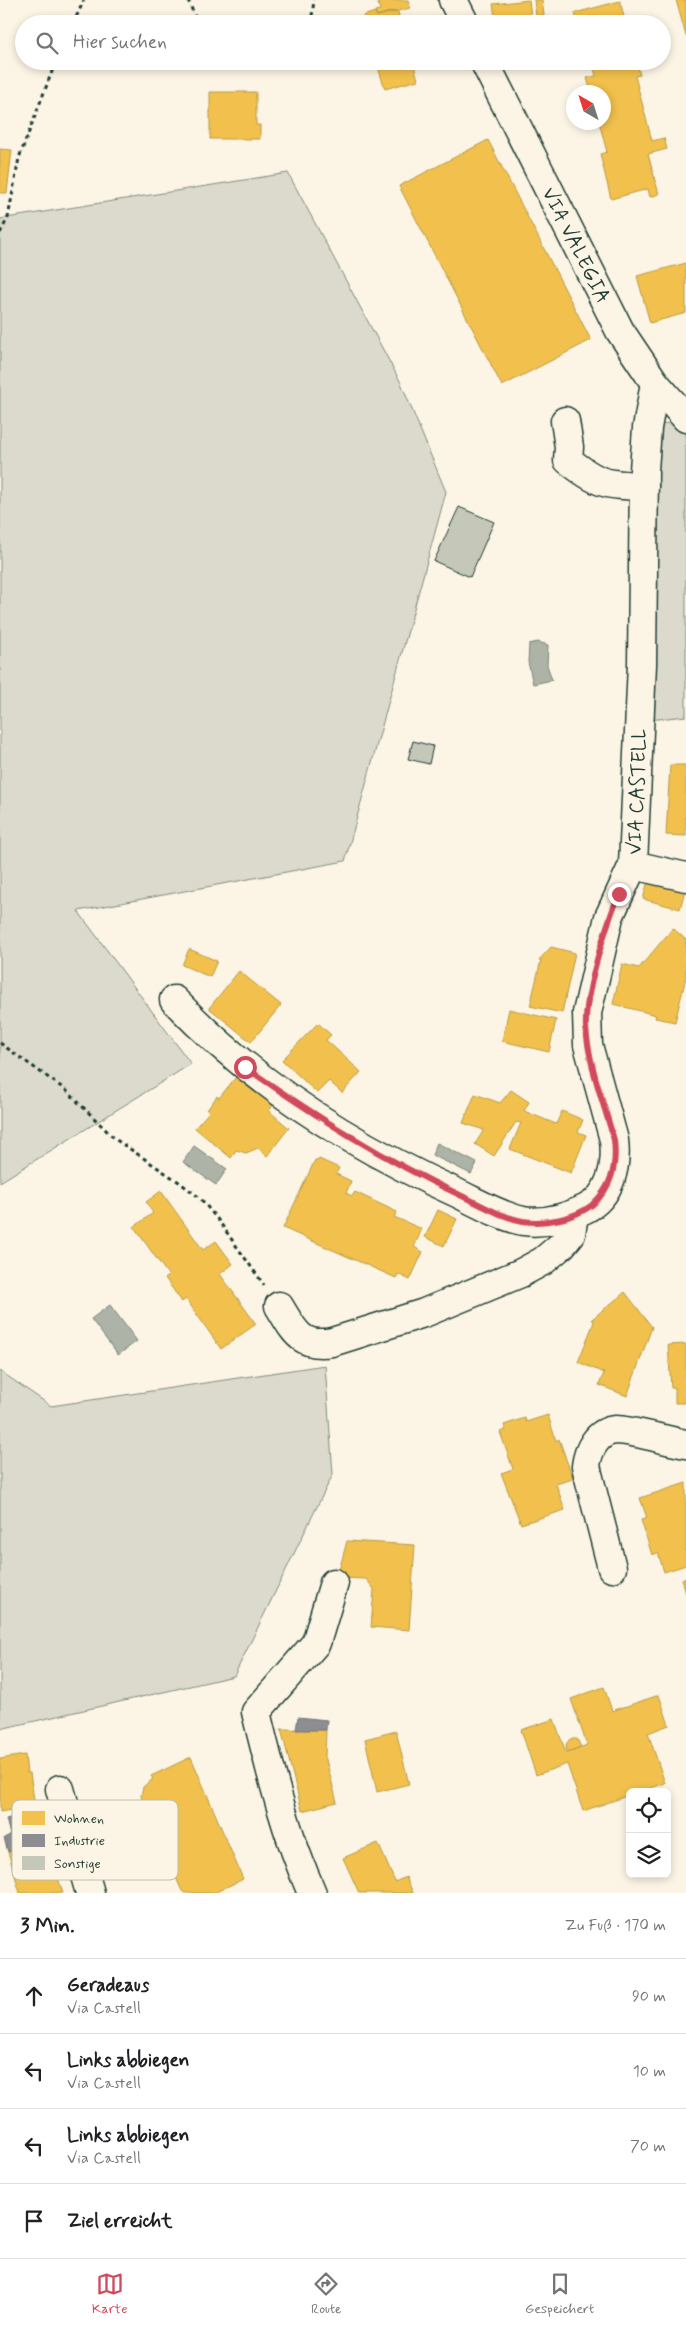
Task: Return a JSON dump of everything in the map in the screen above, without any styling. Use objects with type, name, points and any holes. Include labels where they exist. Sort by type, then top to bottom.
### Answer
[{"type":"street","points":[[453,0],[460,15]]},
{"type":"street","name":"VIA VALEGIA","points":[[489,70],[620,331],[655,382],[686,418]]},
{"type":"street","name":"VIA CASTELL","points":[[174,1000],[201,1028],[245,1067],[316,1116],[426,1179],[503,1214],[523,1220],[555,1220],[589,1207],[600,1198],[609,1184],[614,1171],[616,1155],[614,1140],[588,1045],[587,1012],[610,918],[633,866],[642,664],[644,486],[647,428],[655,382]]},
{"type":"street","points":[[565,421],[569,446],[568,460],[590,478],[599,482],[644,486]]},
{"type":"street","points":[[633,866],[686,877]]},
{"type":"street","points":[[279,1306],[295,1331],[304,1340],[321,1344],[341,1339],[424,1313],[521,1273],[543,1261],[562,1245],[571,1234],[574,1214]]},
{"type":"street","points":[[612,1568],[586,1466],[587,1454],[594,1442],[603,1435],[615,1430],[686,1444]]},
{"type":"street","points":[[312,1893],[295,1854],[276,1793],[256,1712],[316,1642],[334,1583]]},
{"type":"street","points":[[60,1789],[63,1800]]},
{"type":"street","points":[[86,1880],[90,1893]]},
{"type":"path","points":[[77,15],[84,0]]},
{"type":"path","points":[[188,0],[194,15]]},
{"type":"path","points":[[312,15],[314,0]]},
{"type":"path","points":[[0,233],[8,218],[19,158],[53,70]]},
{"type":"path","points":[[0,1043],[66,1091],[116,1139],[200,1198],[218,1220],[279,1306]]},
{"type":"shaded area","points":[[288,173],[401,383],[446,492],[345,861],[78,911],[191,1064],[0,1182],[0,219]]},
{"type":"shaded area","points":[[681,419],[686,425],[686,716],[649,720],[655,427]]},
{"type":"shaded area","points":[[538,642],[548,645],[547,665],[552,680],[533,684],[528,662],[529,644]]},
{"type":"shaded area","points":[[437,1143],[477,1163],[471,1174],[432,1155]]},
{"type":"shaded area","points":[[194,1146],[227,1169],[216,1185],[183,1162]]},
{"type":"shaded area","points":[[110,1305],[137,1341],[118,1355],[91,1319]]},
{"type":"shaded area","points":[[325,1365],[333,1474],[234,1676],[0,1729],[0,1371],[51,1406]]},
{"type":"building: Wohnen","points":[[377,0],[408,0],[410,8],[377,15],[375,11],[380,10]]},
{"type":"building: Wohnen","points":[[529,0],[531,15],[495,15],[493,4]]},
{"type":"building: Wohnen","points":[[534,0],[542,0],[544,15],[536,15]]},
{"type":"building: Wohnen","points":[[676,0],[686,0],[686,36]]},
{"type":"building: Wohnen","points":[[620,1],[624,15],[576,15],[575,13]]},
{"type":"building: Wohnen","points":[[393,11],[394,13],[398,12],[399,15],[380,15]]},
{"type":"building: Wohnen","points":[[375,12],[376,15],[366,15]]},
{"type":"building: Wohnen","points":[[379,70],[415,70],[418,80],[385,89]]},
{"type":"building: Wohnen","points":[[594,70],[639,70],[640,75],[635,76],[652,141],[664,138],[667,149],[648,154],[659,194],[650,197],[648,189],[611,199],[600,154],[607,152],[601,130],[611,130],[611,85],[589,85],[587,78],[596,76]]},
{"type":"building: Wohnen","points":[[210,92],[256,92],[256,125],[260,125],[260,139],[210,139]]},
{"type":"building: Wohnen","points":[[488,140],[591,340],[502,386],[399,186]]},
{"type":"building: Wohnen","points":[[0,149],[12,150],[7,193],[0,193]]},
{"type":"building: Wohnen","points":[[686,263],[686,313],[650,323],[637,276]]},
{"type":"building: Wohnen","points":[[670,765],[686,765],[686,836],[666,835]]},
{"type":"building: Wohnen","points":[[648,881],[685,890],[680,909],[643,899]]},
{"type":"building: Wohnen","points":[[673,928],[686,940],[686,977],[675,1022],[655,1018],[656,1015],[613,1004],[622,964],[639,968]]},
{"type":"building: Wohnen","points":[[551,947],[575,953],[562,1013],[530,1006],[541,960],[539,960]]},
{"type":"building: Wohnen","points":[[189,949],[217,961],[210,977],[182,965]]},
{"type":"building: Wohnen","points":[[239,971],[281,1005],[251,1042],[209,1008]]},
{"type":"building: Wohnen","points":[[509,1009],[556,1020],[549,1052],[502,1041]]},
{"type":"building: Wohnen","points":[[318,1023],[331,1035],[326,1040],[361,1072],[342,1093],[329,1081],[317,1093],[282,1060]]},
{"type":"building: Wohnen","points":[[240,1072],[275,1102],[269,1111],[289,1128],[267,1156],[258,1148],[246,1153],[236,1150],[231,1158],[195,1128],[209,1112],[207,1110],[217,1096],[219,1098]]},
{"type":"building: Wohnen","points":[[511,1090],[529,1102],[524,1111],[556,1124],[562,1111],[583,1120],[578,1132],[586,1135],[571,1173],[510,1149],[521,1123],[516,1122],[494,1156],[475,1144],[484,1130],[463,1123],[475,1094],[500,1103]]},
{"type":"building: Wohnen","points":[[319,1159],[339,1168],[336,1174],[351,1181],[346,1193],[352,1196],[355,1192],[397,1212],[394,1217],[422,1229],[414,1247],[423,1252],[410,1280],[398,1274],[396,1278],[283,1228],[315,1160],[318,1161]]},
{"type":"building: Wohnen","points":[[161,1191],[203,1250],[216,1241],[233,1264],[220,1274],[256,1324],[221,1349],[186,1299],[182,1302],[165,1278],[169,1276],[134,1227],[153,1213],[146,1202]]},
{"type":"building: Wohnen","points":[[438,1210],[457,1219],[444,1246],[425,1237]]},
{"type":"building: Wohnen","points":[[625,1292],[652,1327],[627,1396],[599,1385],[604,1373],[578,1362],[594,1322],[592,1319]]},
{"type":"building: Wohnen","points":[[686,1344],[686,1403],[675,1403],[675,1388],[671,1388],[668,1345]]},
{"type":"building: Wohnen","points":[[548,1415],[556,1441],[559,1439],[573,1479],[556,1484],[565,1510],[521,1524],[501,1473],[513,1469],[500,1432],[506,1430],[504,1425],[525,1418],[526,1422]]},
{"type":"building: Wohnen","points":[[686,1483],[686,1565],[664,1572],[658,1553],[652,1555],[641,1520],[647,1518],[640,1498]]},
{"type":"building: Wohnen","points":[[347,1541],[415,1545],[409,1630],[371,1627],[374,1589],[366,1579],[337,1578]]},
{"type":"building: Wohnen","points":[[686,1578],[686,1594],[682,1579]]},
{"type":"building: Wohnen","points":[[604,1687],[612,1711],[659,1695],[669,1725],[648,1733],[665,1783],[651,1788],[626,1788],[626,1796],[583,1811],[567,1764],[536,1775],[521,1730],[554,1719],[566,1753],[587,1745],[571,1699]]},
{"type":"building: Wohnen","points":[[281,1729],[326,1730],[325,1756],[337,1802],[302,1811]]},
{"type":"building: Wohnen","points":[[396,1731],[409,1784],[377,1792],[365,1739]]},
{"type":"building: Wohnen","points":[[570,1739],[577,1739],[581,1747],[567,1752],[566,1744]]},
{"type":"building: Wohnen","points":[[25,1755],[27,1773],[30,1773],[34,1800],[12,1800],[12,1810],[0,1812],[0,1759]]},
{"type":"building: Wohnen","points":[[191,1757],[243,1879],[214,1893],[185,1893],[182,1891],[177,1880],[178,1800],[142,1800],[141,1796],[143,1787],[153,1779],[151,1776]]},
{"type":"building: Wohnen","points":[[378,1843],[395,1882],[406,1877],[413,1893],[359,1893],[343,1858]]},
{"type":"building: Wohnen","points":[[12,1851],[12,1866],[8,1852]]},
{"type":"building: Wohnen","points":[[16,1880],[59,1880],[63,1893],[20,1893]]},
{"type":"building: Industrie","points":[[298,1717],[327,1720],[326,1730],[296,1730]]},
{"type":"building: Industrie","points":[[12,1817],[12,1851],[8,1852],[4,1838],[10,1835],[6,1819]]},
{"type":"building: Sonstige","points":[[459,507],[494,522],[470,577],[434,561]]},
{"type":"building: Sonstige","points":[[413,741],[433,746],[429,764],[408,759]]},
{"type":"route","points":[[245,1067],[308,1111],[365,1146],[426,1179],[503,1214],[523,1220],[539,1222],[555,1220],[574,1214],[589,1207],[600,1198],[609,1184],[614,1171],[616,1155],[614,1140],[588,1045],[586,1027],[591,989],[610,918],[619,894]]}]
